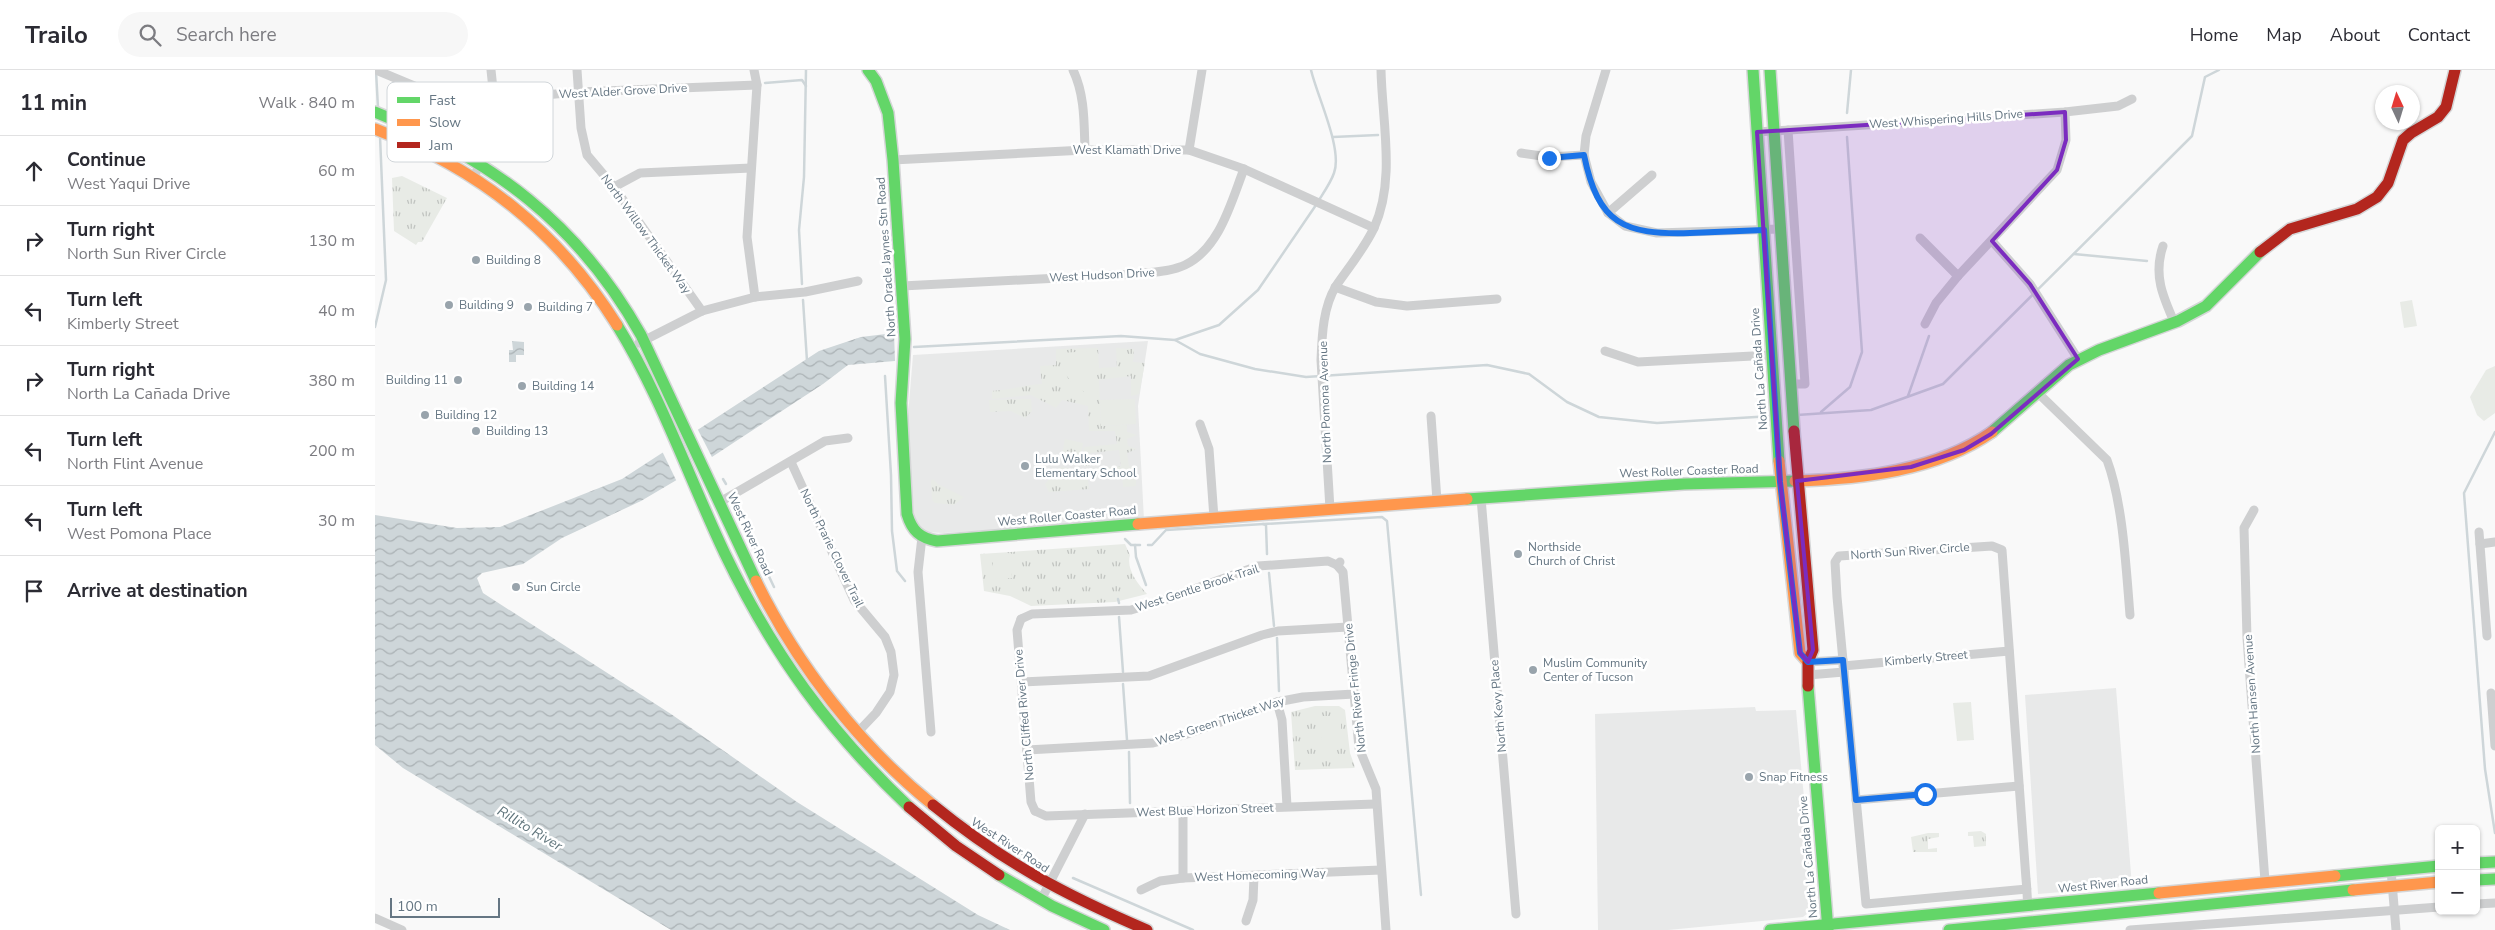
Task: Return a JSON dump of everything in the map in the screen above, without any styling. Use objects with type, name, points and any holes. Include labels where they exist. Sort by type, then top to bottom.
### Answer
[{"type":"main road","name":"North Oracle Jaynes Stn Road","points":[[868,70],[877,81],[888,113],[906,354],[901,403],[907,514],[910,525],[919,535]]},
{"type":"main road","name":"North La Cañada Drive","points":[[1753,70],[1780,482],[1797,636],[1800,653],[1808,662]]},
{"type":"main road","name":"North La Cañada Drive","points":[[1771,70],[1797,481],[1813,650],[1808,662],[1808,675],[1827,928]]},
{"type":"main road","name":"West Roller Coaster Road","points":[[919,535],[937,540],[1681,483],[1797,481],[1887,471],[1947,457],[1991,434],[2057,374],[2078,359],[2111,344],[2175,324],[2213,301],[2230,286],[2262,250],[2288,230],[2317,217],[2355,209],[2379,196],[2388,186],[2401,143],[2407,135],[2438,117],[2445,108],[2455,70]]},
{"type":"main road","points":[[449,162],[473,177],[519,211],[568,259],[594,291],[631,347],[760,622],[796,680],[826,721],[892,793],[960,849],[1041,900],[1104,930]]},
{"type":"main road","name":"West River Road","points":[[478,162],[524,194],[563,230],[606,280],[645,341],[774,614],[819,684],[857,733],[902,780],[952,823],[993,852],[1048,886],[1147,930]]},
{"type":"main road","points":[[760,622],[774,614]]},
{"type":"main road","points":[[2480,864],[2495,862]]},
{"type":"main road","name":"West River Road","points":[[1770,930],[1827,928],[2265,881],[2435,866]]},
{"type":"main road","points":[[2480,880],[2495,879]]},
{"type":"main road","points":[[1949,930],[2435,882]]},
{"type":"street","name":"North Willow Thicket Way","points":[[577,70],[581,128],[587,155],[614,187],[702,311]]},
{"type":"street","points":[[754,70],[757,84],[747,237],[755,297]]},
{"type":"street","points":[[1073,70],[1080,86],[1085,150]]},
{"type":"street","points":[[1189,150],[1202,70]]},
{"type":"street","name":"North Pomona Avenue","points":[[1330,509],[1321,360],[1325,315],[1335,287],[1354,262],[1374,228],[1385,191],[1381,70]]},
{"type":"street","points":[[1606,70],[1586,136],[1584,155],[1591,182],[1608,213],[1625,226],[1643,232],[1668,233],[1781,229]]},
{"type":"street","name":"West Alder Grove Drive","points":[[380,71],[406,82]]},
{"type":"street","name":"West Alder Grove Drive","points":[[553,95],[757,84]]},
{"type":"street","name":"West Whispering Hills Drive","points":[[1757,132],[2065,112],[2118,106],[2133,100]]},
{"type":"street","points":[[1925,324],[1936,302],[1958,276],[2057,170],[2065,149],[2065,112]]},
{"type":"street","points":[[1788,130],[1805,384],[1791,384]]},
{"type":"street","name":"West Klamath Drive","points":[[893,160],[1085,150],[1189,150],[1244,169],[1374,228]]},
{"type":"street","points":[[1521,153],[1549,158],[1584,155]]},
{"type":"street","points":[[473,177],[482,164]]},
{"type":"street","points":[[614,187],[640,173],[751,168]]},
{"type":"street","name":"West Hudson Drive","points":[[902,286],[1136,274],[1164,271],[1183,266],[1201,254],[1222,226],[1244,169]]},
{"type":"street","points":[[1608,213],[1652,175]]},
{"type":"street","points":[[1920,238],[1958,276]]},
{"type":"street","points":[[1992,241],[2030,284],[2078,359]]},
{"type":"street","points":[[2163,246],[2157,268],[2158,280],[2175,324]]},
{"type":"street","points":[[631,347],[702,311],[755,297],[805,292],[858,281]]},
{"type":"street","points":[[1335,287],[1376,302],[1407,306],[1497,299]]},
{"type":"street","points":[[1605,351],[1638,362],[1772,355]]},
{"type":"street","points":[[2038,393],[2107,460],[2111,471],[2123,544],[2131,615]]},
{"type":"street","points":[[1431,416],[1437,501]]},
{"type":"street","points":[[1200,424],[1209,449],[1214,518]]},
{"type":"street","points":[[720,502],[825,441],[848,438]]},
{"type":"street","name":"North Prarie Clover Trail","points":[[791,462],[854,600],[885,637],[891,652],[894,675],[890,692],[876,713],[857,733]]},
{"type":"street","name":"North Kevy Place","points":[[1481,498],[1517,914]]},
{"type":"street","name":"North Hansen Avenue","points":[[2254,510],[2244,528],[2247,638],[2265,881]]},
{"type":"street","points":[[2479,532],[2491,623],[2487,636]]},
{"type":"street","points":[[919,535],[919,572],[931,732]]},
{"type":"street","points":[[2480,544],[2495,542]]},
{"type":"street","name":"North Sun River Circle","points":[[2027,889],[1866,904],[1843,666],[1835,562],[1839,556],[1992,546],[2002,550],[2009,651],[2027,889],[2028,906]]},
{"type":"street","name":"West Gentle Brook Trail","points":[[1020,617],[1037,614],[1131,610],[1258,566],[1328,561],[1339,563]]},
{"type":"street","name":"North River Fringe Drive","points":[[1339,563],[1343,572],[1359,748],[1376,789],[1375,804],[1386,930]]},
{"type":"street","name":"North Cliffed River Drive","points":[[1020,617],[1017,630],[1033,812]]},
{"type":"street","points":[[1022,682],[1149,676],[1174,669],[1262,635],[1278,631],[1348,628]]},
{"type":"street","name":"Kimberly Street","points":[[1808,675],[1843,666],[2009,651]]},
{"type":"street","name":"Kimberly Street","points":[[1808,662],[1843,666]]},
{"type":"street","points":[[2491,693],[2495,746]]},
{"type":"street","name":"West Green Thicket Way","points":[[1027,750],[1137,746],[1161,742],[1277,702],[1303,697],[1354,694]]},
{"type":"street","points":[[1277,702],[1282,720],[1287,806]]},
{"type":"street","points":[[1856,800],[2019,786]]},
{"type":"street","name":"West Blue Horizon Street","points":[[1033,812],[1046,816],[1375,804]]},
{"type":"street","points":[[1183,811],[1183,878]]},
{"type":"street","points":[[1041,900],[1085,814]]},
{"type":"street","name":"West Homecoming Way","points":[[1141,890],[1160,881],[1183,878],[1381,870]]},
{"type":"street","points":[[2391,870],[2396,930]]},
{"type":"street","points":[[1246,921],[1253,900],[1254,876]]},
{"type":"street","points":[[2480,904],[2495,902]]},
{"type":"street","points":[[2130,930],[2435,907]]},
{"type":"street","points":[[375,918],[402,930]]},
{"type":"highlighted area","points":[[2065,112],[2066,140],[2057,170],[1992,241],[2030,284],[2078,359],[1991,434],[1964,450],[1911,467],[1797,481],[1813,650],[1808,662],[1800,653],[1780,481],[1757,132]]},
{"type":"shaded area","name":"Lulu Walker Elementary School","points":[[1148,341],[1138,406],[1144,520],[944,533],[923,532],[915,525],[907,428],[913,355]]},
{"type":"shaded area","points":[[2116,688],[2132,886],[2038,894],[2025,695]]},
{"type":"shaded area","points":[[1755,707],[1756,711],[1796,710],[1814,908],[1803,917],[1668,930],[1598,930],[1595,714]]},
{"type":"green space","points":[[402,176],[447,198],[422,242],[418,242],[416,245],[394,231],[392,178]]},
{"type":"green space","points":[[2412,300],[2417,326],[2404,328],[2400,302]]},
{"type":"green space","points":[[1098,348],[1099,368],[1117,367],[1116,348],[1134,349],[1133,362],[1145,363],[1139,394],[1131,396],[1131,376],[1099,380],[1101,426],[1127,425],[1127,432],[1137,435],[1127,439],[1128,446],[1137,449],[1127,453],[1129,466],[1136,468],[1136,486],[1123,487],[1122,471],[1091,474],[1091,469],[1121,466],[1119,450],[1090,453],[1090,466],[1082,466],[1084,447],[1117,444],[1115,431],[1089,431],[1088,406],[1062,400],[1056,408],[1031,395],[992,399],[992,391],[1042,384],[1040,366],[1056,365],[1056,349]]},
{"type":"green space","points":[[1093,351],[1096,354],[1098,395],[1083,391],[1071,382],[1063,369],[1059,353]]},
{"type":"green space","points":[[2495,366],[2495,413],[2484,421],[2477,415],[2470,397],[2486,370]]},
{"type":"green space","points":[[1031,399],[1032,411],[1025,418],[1011,411],[990,412],[989,400]]},
{"type":"green space","points":[[1135,399],[1136,424],[1101,426],[1100,400]]},
{"type":"green space","points":[[1065,439],[1083,443],[1081,457],[1062,454]]},
{"type":"green space","points":[[1060,467],[1087,471],[1089,489],[1049,492],[1045,484]]},
{"type":"green space","points":[[933,479],[938,484],[964,497],[954,505],[935,503],[932,500],[931,481]]},
{"type":"green space","points":[[1125,544],[1130,555],[1131,571],[1136,581],[1147,594],[1115,602],[1031,606],[1010,596],[984,591],[980,554]]},
{"type":"green space","points":[[1011,553],[1012,578],[994,579],[992,554]]},
{"type":"green space","points":[[1971,702],[1974,740],[1957,741],[1953,703]]},
{"type":"green space","points":[[1315,706],[1339,706],[1345,710],[1350,753],[1354,768],[1295,770],[1291,712]]},
{"type":"green space","points":[[1321,716],[1341,716],[1341,742],[1322,742]]},
{"type":"green space","points":[[1981,831],[1986,834],[1986,846],[1974,847],[1973,836],[1968,836],[1968,832]]},
{"type":"green space","points":[[1928,833],[1939,833],[1939,837],[1928,839],[1928,849],[1937,848],[1937,852],[1913,852],[1911,837]]},
{"type":"water","name":"Rillito River","points":[[894,333],[895,361],[848,365],[823,384],[680,478],[641,501],[562,538],[523,564],[482,573],[477,578],[483,593],[671,714],[797,802],[978,915],[1010,930],[671,930],[403,768],[375,745],[375,515],[457,528],[500,527],[622,479],[819,351],[861,337]]},
{"type":"water","points":[[512,341],[524,342],[524,355],[516,355],[516,362],[509,362],[509,350],[513,350]]},
{"type":"pier","points":[[697,428],[713,459],[677,482],[662,451]]},
{"type":"waterway","points":[[802,284],[799,230],[804,177],[806,70]]},
{"type":"waterway","points":[[1311,70],[1328,122],[1335,150],[1336,163],[1333,176],[1319,200]]},
{"type":"waterway","points":[[1847,113],[1851,70]]},
{"type":"waterway","points":[[1797,415],[1871,410],[1943,384],[2192,136],[2205,77],[2219,70]]},
{"type":"waterway","points":[[376,71],[378,108]]},
{"type":"waterway","points":[[765,83],[802,80],[806,86]]},
{"type":"waterway","points":[[1333,137],[1378,135]]},
{"type":"waterway","points":[[375,327],[386,280],[380,136]]},
{"type":"waterway","points":[[1821,412],[1850,387],[1862,352],[1847,137]]},
{"type":"waterway","points":[[914,347],[1121,336],[1175,340],[1219,325],[1258,290],[1316,205]]},
{"type":"waterway","points":[[2074,254],[2147,261]]},
{"type":"waterway","points":[[803,300],[807,361]]},
{"type":"waterway","points":[[1908,396],[1929,336]]},
{"type":"waterway","points":[[1175,340],[1200,354],[1255,369],[1306,377],[1487,365],[1529,374],[1567,402],[1599,417],[1657,423],[1772,416]]},
{"type":"waterway","points":[[885,376],[891,475],[892,531],[897,571],[905,581]]},
{"type":"waterway","points":[[2495,432],[2464,493],[2485,769],[2495,833]]},
{"type":"waterway","points":[[723,479],[726,484]]},
{"type":"waterway","points":[[736,507],[774,587]]},
{"type":"waterway","points":[[1148,545],[1152,545],[1166,530],[1382,517],[1387,521],[1421,895]]},
{"type":"waterway","points":[[1263,524],[1266,525],[1267,554]]},
{"type":"waterway","points":[[1125,539],[1131,545],[1140,545]]},
{"type":"waterway","points":[[1135,545],[1136,557],[1146,585]]},
{"type":"waterway","points":[[1269,573],[1274,626]]},
{"type":"waterway","points":[[1118,599],[1119,603]]},
{"type":"waterway","points":[[1119,617],[1123,672]]},
{"type":"waterway","points":[[1277,638],[1279,691]]},
{"type":"waterway","points":[[1123,684],[1127,740]]},
{"type":"waterway","points":[[1129,752],[1130,803]]},
{"type":"waterway","points":[[1008,846],[1042,865]]},
{"type":"waterway","points":[[1073,878],[1193,930]]},
{"type":"traffic: fast","points":[[868,70],[876,81],[888,113],[893,160],[905,339],[901,403],[907,514],[911,525],[921,536],[937,541],[1138,524]]},
{"type":"traffic: fast","points":[[1753,70],[1779,461]]},
{"type":"traffic: fast","points":[[1770,70],[1794,431]]},
{"type":"traffic: fast","points":[[375,112],[387,117]]},
{"type":"traffic: fast","points":[[475,162],[529,200],[560,228],[590,260],[617,295],[641,335],[756,581]]},
{"type":"traffic: fast","points":[[1992,432],[2069,365],[2099,350],[2178,321],[2206,306],[2260,252]]},
{"type":"traffic: fast","points":[[617,325],[633,352],[661,409],[725,554],[763,625],[783,658],[828,720],[909,807]]},
{"type":"traffic: fast","points":[[1467,499],[1684,484],[1795,481]]},
{"type":"traffic: fast","points":[[1808,686],[1828,930]]},
{"type":"traffic: fast","points":[[2480,863],[2495,862]]},
{"type":"traffic: fast","points":[[2335,876],[2435,866]]},
{"type":"traffic: fast","points":[[999,875],[1052,906],[1104,930]]},
{"type":"traffic: fast","points":[[2480,880],[2495,879]]},
{"type":"traffic: fast","points":[[1949,930],[2353,890]]},
{"type":"traffic: fast","points":[[1770,930],[2159,893]]},
{"type":"traffic: slow","points":[[375,129],[387,134]]},
{"type":"traffic: slow","points":[[446,162],[481,183],[513,206],[542,232],[569,260],[594,291],[617,325]]},
{"type":"traffic: slow","points":[[1795,481],[1872,475],[1922,464],[1947,456],[1992,432]]},
{"type":"traffic: slow","points":[[1779,461],[1800,653],[1808,662]]},
{"type":"traffic: slow","points":[[1138,524],[1467,499]]},
{"type":"traffic: slow","points":[[756,581],[791,643],[833,702],[880,757],[933,805]]},
{"type":"traffic: slow","points":[[2159,893],[2335,876]]},
{"type":"traffic: slow","points":[[2353,890],[2435,882]]},
{"type":"traffic: jam","points":[[2260,252],[2290,229],[2357,209],[2377,197],[2388,183],[2403,140],[2438,117],[2446,107],[2455,70]]},
{"type":"traffic: jam","points":[[1794,431],[1813,650],[1808,662],[1808,686]]},
{"type":"traffic: jam","points":[[933,805],[984,844],[1035,876],[1089,904],[1147,930]]},
{"type":"traffic: jam","points":[[909,807],[956,846],[999,875]]},
{"type":"place","name":"Building 8","points":[[476,260]]},
{"type":"place","name":"Building 9","points":[[449,305]]},
{"type":"place","name":"Building 7","points":[[528,307]]},
{"type":"place","name":"Building 11","points":[[458,380]]},
{"type":"place","name":"Building 14","points":[[522,386]]},
{"type":"place","name":"Building 12","points":[[425,415]]},
{"type":"place","name":"Building 13","points":[[476,431]]},
{"type":"place","name":"Lulu Walker Elementary School","points":[[1025,466]]},
{"type":"place","name":"Northside Church of Christ","points":[[1518,554]]},
{"type":"place","name":"Sun Circle","points":[[516,587]]},
{"type":"place","name":"Muslim Community Center of Tucson","points":[[1533,670]]},
{"type":"place","name":"Snap Fitness","points":[[1749,777]]},
{"type":"route","points":[[1549,158],[1584,155],[1591,182],[1608,213],[1615,220],[1635,230],[1668,233],[1764,230],[1780,482],[1793,610],[1800,653],[1808,662],[1843,660],[1856,800],[1925,794]]}]
